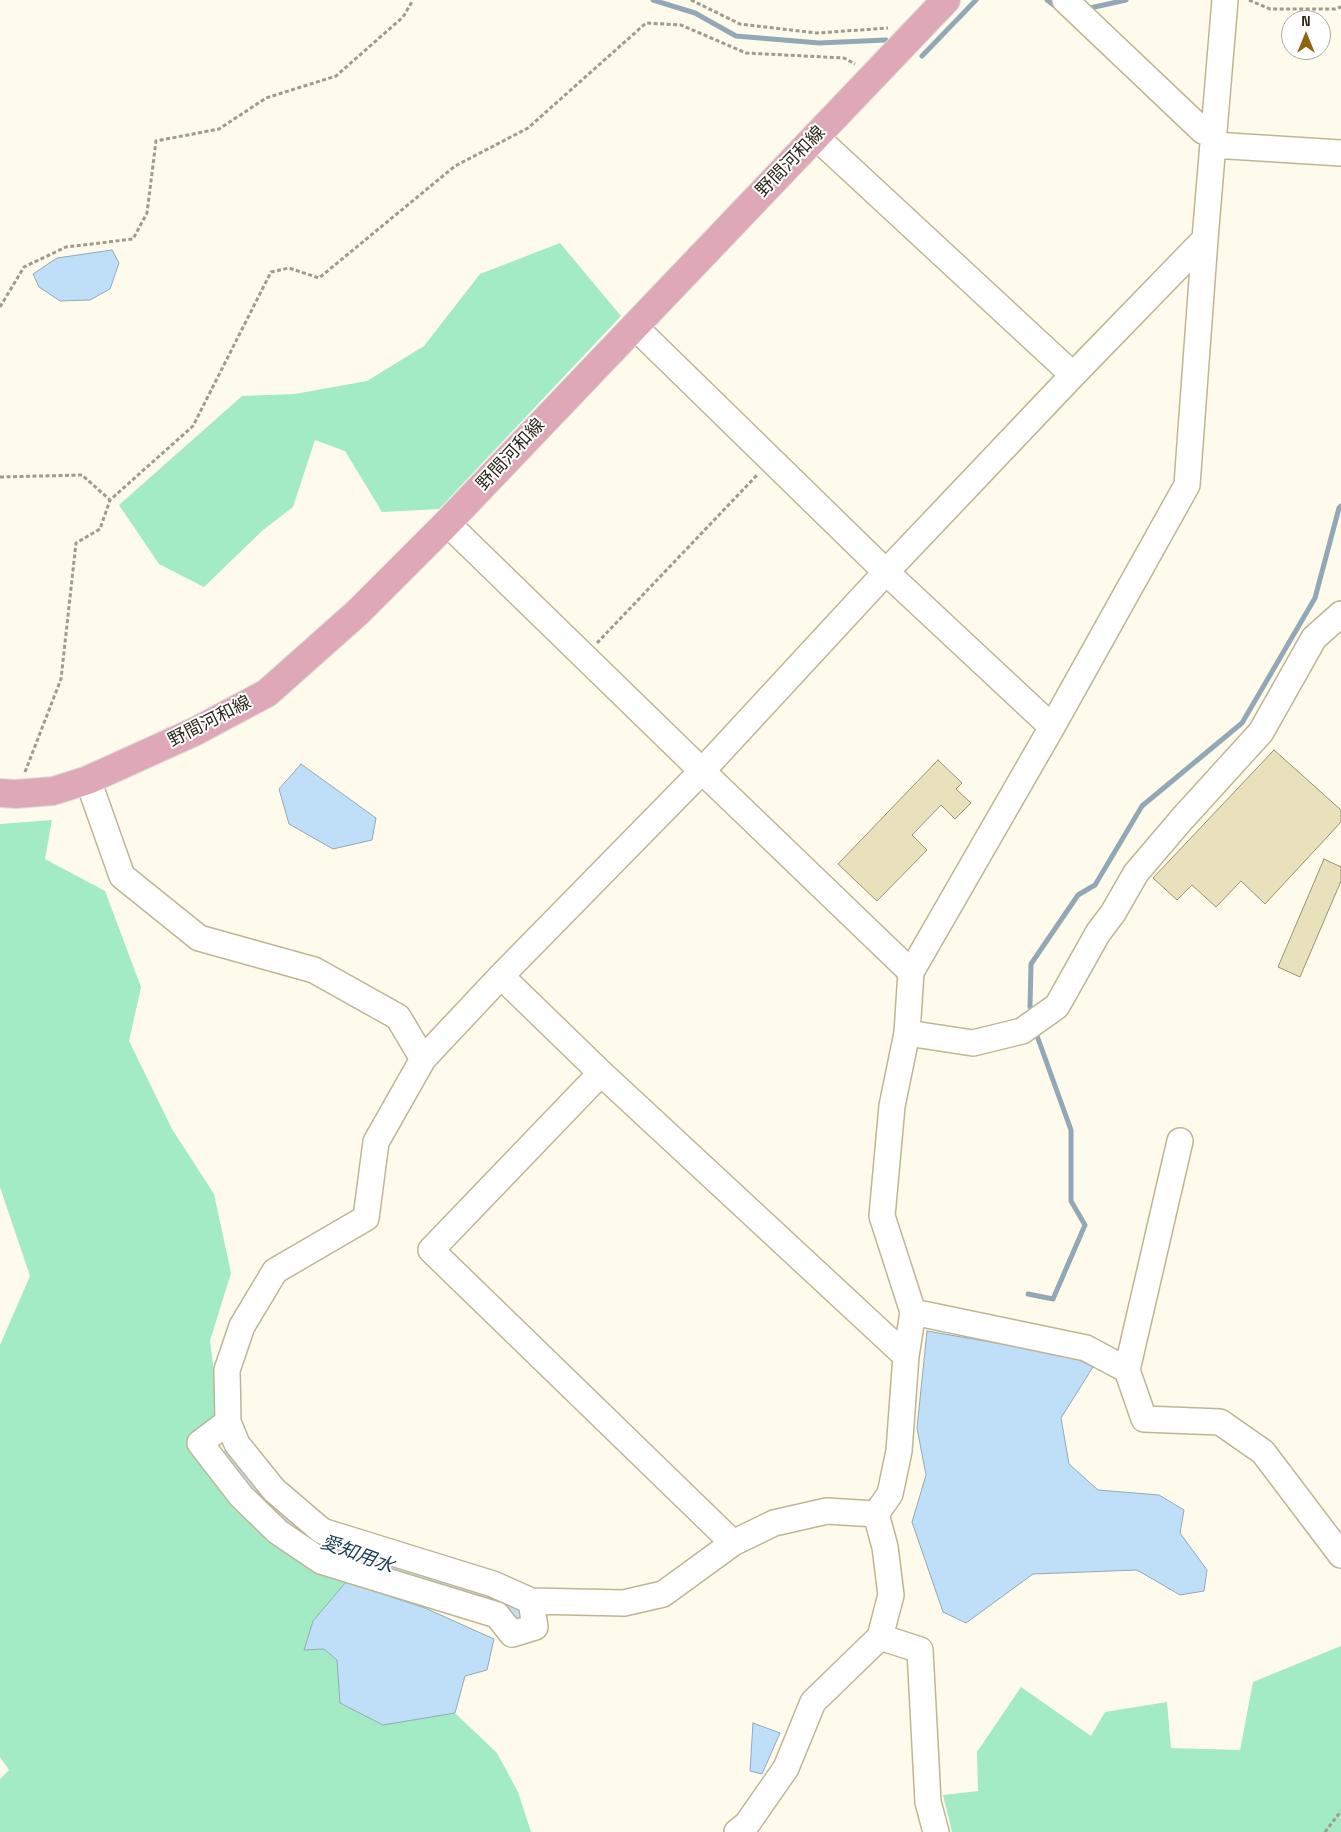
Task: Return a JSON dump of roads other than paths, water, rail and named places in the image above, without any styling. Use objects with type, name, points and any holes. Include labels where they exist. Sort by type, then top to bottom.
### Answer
[{"type":"main road","name":"野間河和線","points":[[8,793],[53,790],[88,780],[196,730],[267,693],[357,613],[448,523],[946,0]]},
{"type":"street","points":[[1066,0],[1213,140],[1341,153]]},
{"type":"street","points":[[876,1514],[890,1494],[899,1451],[906,1356],[913,1312],[882,1216],[892,1106],[907,1033],[911,972],[1052,727],[1187,485],[1225,0]]},
{"type":"street","points":[[816,136],[1073,375]]},
{"type":"street","points":[[876,1514],[827,1511],[774,1523],[734,1543],[664,1594],[624,1603],[531,1602],[493,1584],[322,1531],[274,1490],[238,1444],[228,1422],[227,1370],[242,1326],[274,1270],[366,1218],[376,1142],[423,1059],[501,976],[702,771],[886,572],[1205,239]]},
{"type":"street","points":[[634,326],[886,572],[1052,727]]},
{"type":"street","points":[[448,523],[911,972]]},
{"type":"street","points":[[907,1033],[972,1043],[1022,1031],[1057,1006],[1098,933],[1113,913],[1136,873],[1261,732],[1314,638],[1341,614]]},
{"type":"street","points":[[88,780],[122,876],[199,938],[314,970],[398,1017],[423,1059]]},
{"type":"street","points":[[501,976],[601,1074],[906,1356]]},
{"type":"street","points":[[601,1074],[431,1250],[734,1543]]},
{"type":"street","points":[[1180,1141],[1127,1370],[1144,1419],[1220,1422],[1263,1452],[1341,1555]]},
{"type":"street","points":[[913,1312],[1086,1348],[1127,1370]]},
{"type":"street","points":[[228,1422],[200,1443],[241,1496],[278,1532],[321,1561],[497,1615],[512,1634],[534,1627],[531,1602]]},
{"type":"street","points":[[737,1832],[747,1824],[786,1768],[813,1702],[880,1637],[891,1595],[886,1547],[876,1514]]},
{"type":"street","points":[[880,1637],[920,1650],[928,1802],[936,1832]]},
{"type":"water","points":[[112,250],[119,263],[110,289],[90,300],[60,301],[39,287],[33,274],[57,258]]},
{"type":"water","points":[[301,764],[376,818],[372,840],[333,849],[289,824],[279,789]]},
{"type":"water","points":[[927,1331],[1071,1356],[1093,1367],[1061,1418],[1069,1464],[1098,1490],[1159,1495],[1184,1510],[1180,1533],[1207,1570],[1204,1591],[1180,1595],[1137,1570],[1033,1574],[966,1623],[943,1612],[912,1522],[926,1475],[917,1428]]},
{"type":"water","points":[[346,1582],[425,1608],[494,1639],[487,1670],[465,1676],[455,1713],[383,1725],[340,1703],[337,1660],[324,1649],[304,1650],[313,1621]]},
{"type":"water","points":[[753,1723],[780,1733],[762,1774],[750,1771]]},
{"type":"waterway","points":[[653,0],[695,13],[736,36],[819,43],[886,40]]},
{"type":"waterway","points":[[922,56],[976,0]]},
{"type":"waterway","points":[[1047,0],[1059,9]]},
{"type":"waterway","points":[[1090,8],[1126,0]]},
{"type":"waterway","points":[[1030,1007],[1031,964],[1078,895],[1095,885],[1142,806],[1242,723],[1315,598],[1341,506]]},
{"type":"waterway","points":[[1028,1294],[1053,1299],[1085,1225],[1071,1201],[1071,1130],[1036,1033]]},
{"type":"waterway","name":"愛知用水","points":[[228,1459],[262,1501],[294,1529],[328,1549],[509,1604],[521,1627]]}]
